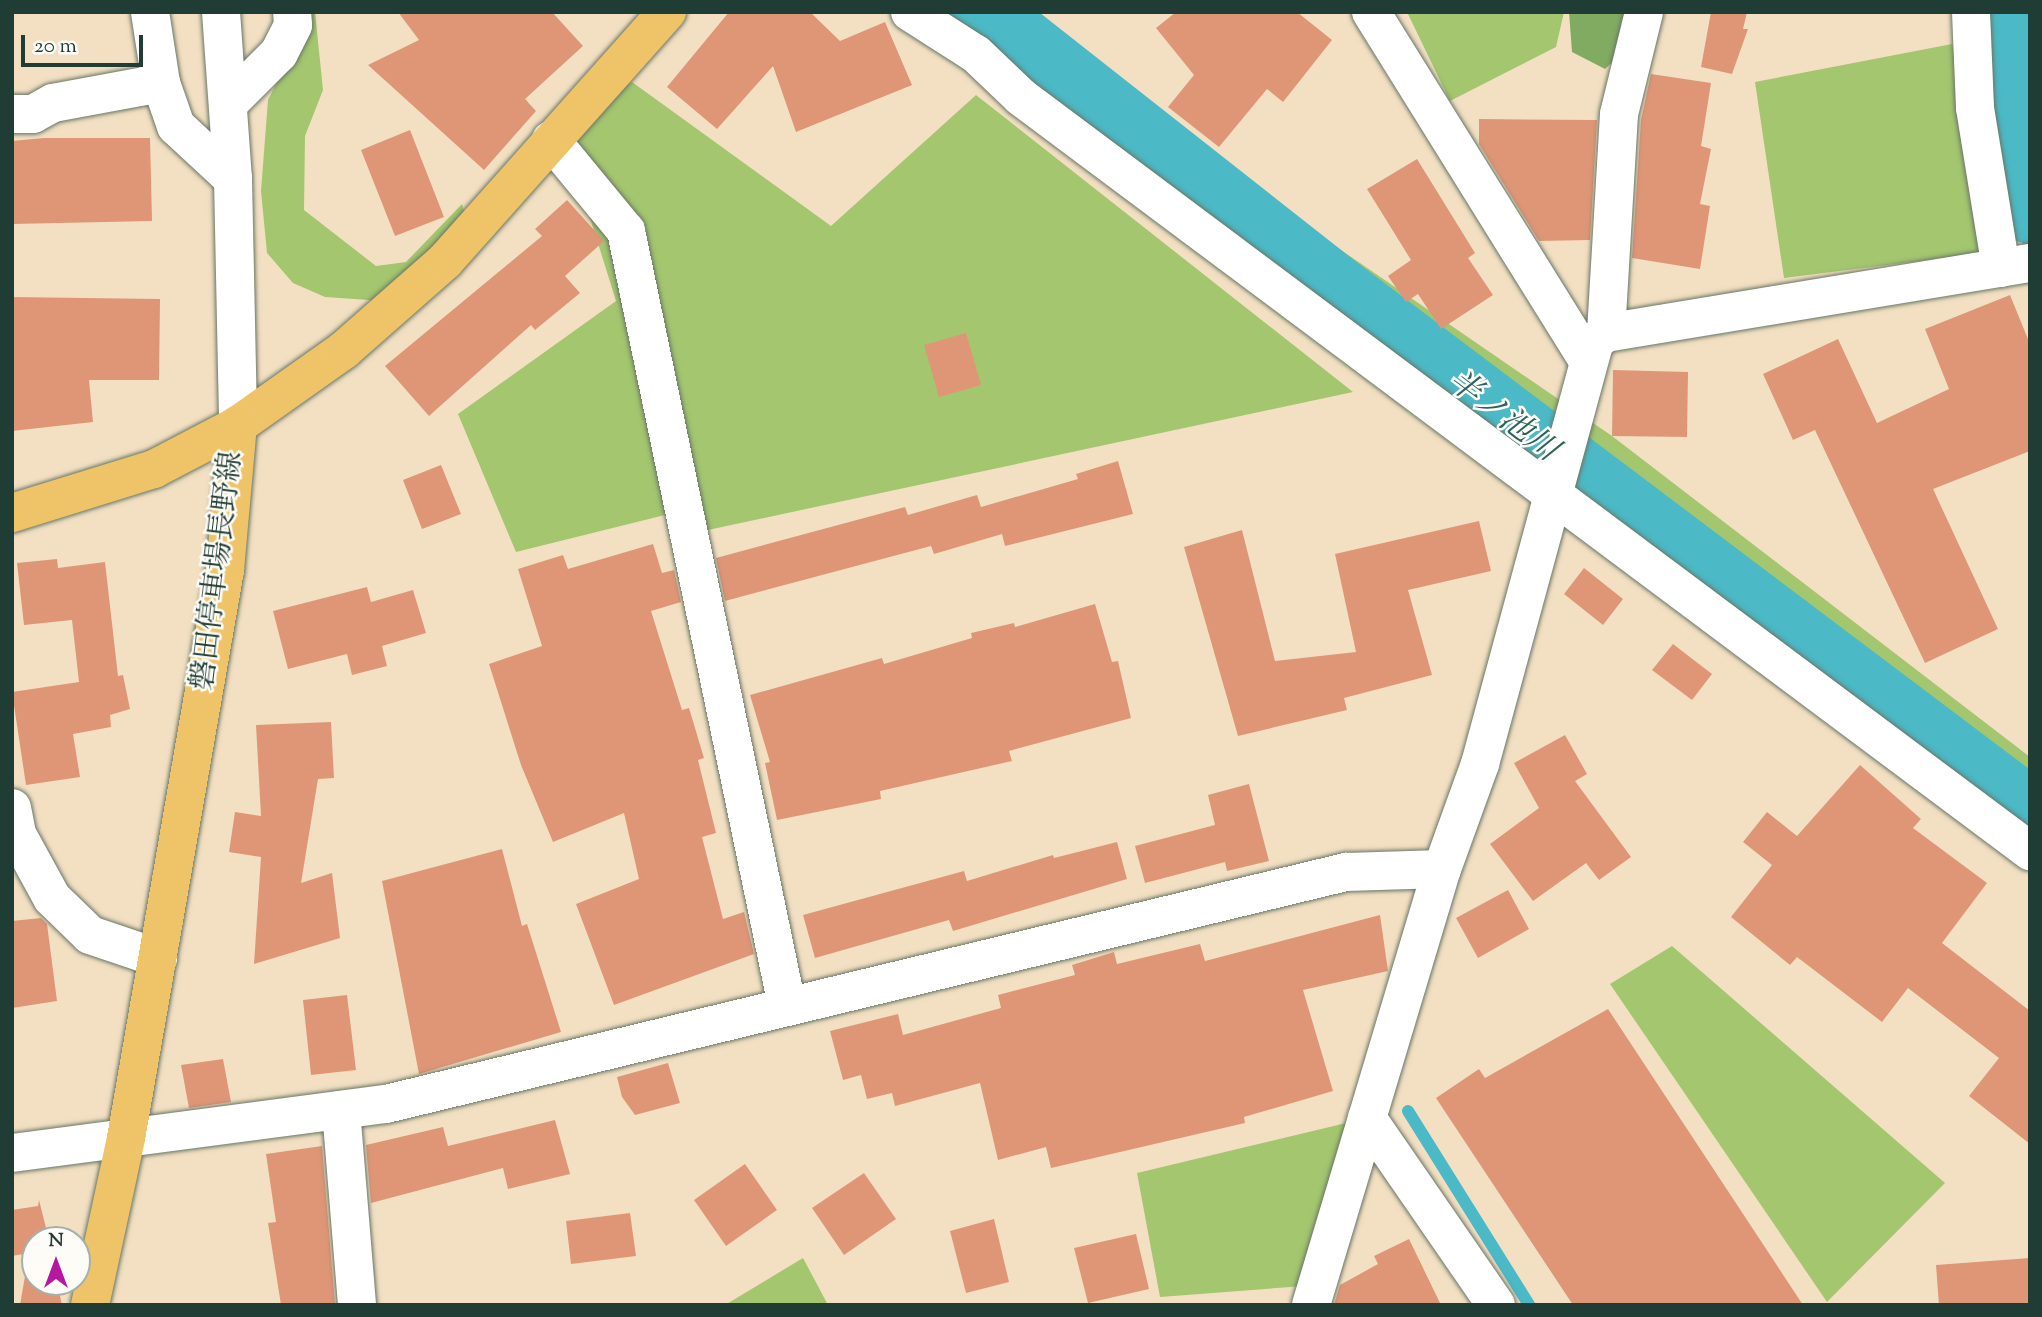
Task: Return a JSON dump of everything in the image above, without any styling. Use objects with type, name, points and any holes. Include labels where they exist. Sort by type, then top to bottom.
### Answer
[{"type":"main road","name":"磐田停車場長野線","points":[[90,1305],[126,1138],[225,570],[237,425],[344,350],[445,261],[667,12]]},
{"type":"main road","points":[[12,513],[154,469],[237,425]]},
{"type":"street","points":[[150,12],[161,83],[176,126],[233,179]]},
{"type":"street","points":[[221,12],[230,102],[233,179],[237,425]]},
{"type":"street","points":[[230,102],[279,53],[293,25],[292,12]]},
{"type":"street","points":[[910,12],[976,54],[1021,97],[1552,498],[2030,851]]},
{"type":"street","points":[[1371,12],[1597,347]]},
{"type":"street","points":[[1311,1305],[1442,869],[1480,764],[1552,498],[1597,347],[1619,114],[1644,12]]},
{"type":"street","points":[[1597,347],[2019,265],[1975,108],[1971,12]]},
{"type":"street","points":[[12,114],[33,114],[53,103],[161,83]]},
{"type":"street","points":[[551,140],[626,232],[787,1006]]},
{"type":"street","points":[[12,808],[17,834],[52,898],[90,935],[158,958]]},
{"type":"street","points":[[12,1153],[386,1104],[1346,872],[1442,869]]},
{"type":"street","points":[[341,1110],[356,1305]]},
{"type":"street","points":[[1367,1118],[1496,1305]]},
{"type":"green space","points":[[293,12],[315,12],[323,90],[305,136],[304,210],[376,266],[406,262],[462,204],[470,233],[398,302],[325,297],[293,283],[267,253],[261,191],[268,100],[296,44]]},
{"type":"green space","points":[[933,12],[1021,12],[1226,171],[1612,436],[2030,757],[2030,854]]},
{"type":"green space","points":[[1407,12],[1564,12],[1556,47],[1450,101]]},
{"type":"green space","points":[[1569,12],[1627,12],[1617,58],[1605,69],[1572,52]]},
{"type":"green space","points":[[1975,12],[2030,12],[2030,266],[1975,108]]},
{"type":"green space","points":[[1952,44],[1993,229],[1983,253],[1784,278],[1755,82]]},
{"type":"green space","points":[[632,82],[831,226],[976,95],[1353,392],[689,534],[681,511],[516,552],[458,414],[616,301],[562,128]]},
{"type":"green space","points":[[1672,946],[1945,1183],[1827,1302],[1610,984]]},
{"type":"green space","points":[[1367,1118],[1317,1285],[1160,1297],[1137,1173]]},
{"type":"green space","points":[[803,1258],[828,1305],[725,1305]]},
{"type":"building","points":[[398,12],[552,12],[583,46],[525,99],[536,111],[484,170],[368,65],[419,40]]},
{"type":"building","points":[[729,12],[810,12],[840,41],[885,22],[912,85],[796,132],[773,66],[717,129],[667,87]]},
{"type":"building","points":[[1176,12],[1297,12],[1332,40],[1283,102],[1267,89],[1219,147],[1168,107],[1194,75],[1156,28]]},
{"type":"building","points":[[1711,12],[1747,12],[1743,29],[1748,29],[1732,74],[1701,67]]},
{"type":"building","points":[[1651,74],[1711,83],[1701,146],[1711,149],[1700,204],[1710,206],[1700,269],[1632,258],[1641,120]]},
{"type":"building","points":[[1479,119],[1597,120],[1590,240],[1539,241],[1479,144]]},
{"type":"building","points":[[410,130],[444,217],[395,236],[361,150]]},
{"type":"building","points":[[44,138],[150,138],[152,221],[12,224],[12,141]]},
{"type":"building","points":[[1417,159],[1475,253],[1468,258],[1493,295],[1441,329],[1418,294],[1406,302],[1388,276],[1411,260],[1367,189]]},
{"type":"building","points":[[567,200],[604,241],[565,276],[580,293],[535,330],[531,325],[429,416],[385,366],[542,236],[535,229]]},
{"type":"building","points":[[2010,295],[2030,344],[2030,451],[1933,489],[1998,629],[1925,663],[1815,430],[1793,440],[1763,374],[1838,339],[1877,423],[1949,389],[1925,329]]},
{"type":"building","points":[[12,297],[160,299],[159,380],[89,380],[93,422],[12,431]]},
{"type":"building","points":[[966,333],[981,385],[939,397],[924,345]]},
{"type":"building","points":[[1613,370],[1688,372],[1687,437],[1612,436]]},
{"type":"building","points":[[1118,461],[1133,514],[1005,546],[1002,534],[934,554],[931,546],[725,601],[716,558],[905,507],[908,515],[977,495],[981,507],[1078,479],[1076,474]]},
{"type":"building","points":[[441,465],[461,514],[422,529],[403,480]]},
{"type":"building","points":[[1479,521],[1491,571],[1408,590],[1432,675],[1344,698],[1347,710],[1238,736],[1184,547],[1242,530],[1275,661],[1356,652],[1335,554]]},
{"type":"building","points":[[653,544],[662,573],[674,570],[681,602],[651,611],[682,710],[689,708],[704,758],[698,760],[716,833],[702,837],[723,919],[744,912],[754,954],[614,1005],[576,904],[639,879],[624,813],[553,842],[521,765],[489,664],[542,646],[518,569],[563,555],[568,569]]},
{"type":"building","points":[[57,559],[58,568],[105,562],[118,676],[123,675],[130,709],[110,715],[111,727],[73,734],[80,777],[26,785],[12,692],[79,682],[72,620],[24,625],[17,563]]},
{"type":"building","points":[[1584,568],[1623,599],[1603,625],[1564,594]]},
{"type":"building","points":[[367,587],[371,602],[413,590],[426,633],[382,646],[387,666],[352,675],[347,654],[288,669],[273,611]]},
{"type":"building","points":[[1095,604],[1112,662],[1118,661],[1131,718],[1009,751],[1012,761],[880,791],[881,799],[777,820],[765,763],[770,762],[750,695],[882,658],[884,664],[972,638],[971,633],[1014,623],[1015,627]]},
{"type":"building","points":[[1673,644],[1712,674],[1692,700],[1652,670]]},
{"type":"building","points":[[331,722],[334,778],[318,779],[301,883],[332,873],[340,938],[254,964],[261,857],[229,852],[235,812],[261,816],[256,725]]},
{"type":"building","points":[[1565,735],[1587,774],[1575,781],[1631,857],[1599,880],[1586,863],[1533,901],[1490,844],[1539,808],[1514,763]]},
{"type":"building","points":[[1860,765],[1921,819],[1913,828],[1987,883],[1942,943],[2030,1011],[2030,1144],[1969,1096],[1999,1058],[1908,988],[1882,1022],[1797,957],[1790,965],[1731,917],[1772,865],[1743,842],[1767,812],[1797,836]]},
{"type":"building","points":[[1249,784],[1269,861],[1227,871],[1225,862],[1145,883],[1135,846],[1215,825],[1208,795]]},
{"type":"building","points":[[1117,842],[1127,879],[953,931],[949,920],[815,958],[803,915],[964,871],[967,881],[1053,855],[1054,858]]},
{"type":"building","points":[[502,849],[522,926],[527,924],[561,1032],[419,1074],[382,881]]},
{"type":"building","points":[[1508,890],[1529,929],[1478,958],[1456,918]]},
{"type":"building","points":[[1380,915],[1388,971],[1303,990],[1333,1091],[1244,1117],[1245,1123],[1051,1168],[1046,1147],[998,1160],[980,1083],[895,1106],[892,1093],[867,1099],[861,1075],[843,1080],[830,1031],[898,1014],[903,1035],[1001,1008],[998,995],[1075,975],[1072,965],[1114,952],[1117,964],[1200,944],[1205,961]]},
{"type":"building","points":[[41,918],[47,924],[57,1001],[12,1008],[12,921]]},
{"type":"building","points":[[347,995],[356,1070],[311,1075],[303,1000]]},
{"type":"building","points":[[1608,1009],[1803,1305],[1573,1305],[1436,1098],[1479,1069],[1485,1078]]},
{"type":"building","points":[[223,1059],[231,1102],[189,1108],[181,1065]]},
{"type":"building","points":[[668,1063],[680,1103],[635,1115],[622,1097],[617,1077]]},
{"type":"building","points":[[555,1120],[570,1174],[508,1189],[503,1168],[371,1203],[366,1145],[443,1127],[448,1146]]},
{"type":"building","points":[[322,1146],[335,1305],[281,1305],[268,1223],[276,1222],[266,1154]]},
{"type":"building","points":[[745,1164],[777,1210],[726,1246],[694,1200]]},
{"type":"building","points":[[864,1173],[896,1219],[844,1255],[812,1208]]},
{"type":"building","points":[[39,1200],[46,1226],[21,1226],[21,1254],[12,1256],[12,1210],[38,1206]]},
{"type":"building","points":[[630,1213],[636,1256],[571,1264],[566,1221]]},
{"type":"building","points":[[994,1219],[1009,1282],[966,1293],[950,1231]]},
{"type":"building","points":[[1136,1234],[1149,1289],[1088,1303],[1074,1248]]},
{"type":"building","points":[[1409,1239],[1441,1305],[1334,1305],[1340,1285],[1378,1264],[1374,1256]]},
{"type":"building","points":[[2030,1258],[2030,1305],[1939,1305],[1936,1265]]},
{"type":"building","points":[[22,1296],[60,1296],[62,1305],[20,1305]]},
{"type":"waterway","name":"半ノ池川","points":[[979,12],[1319,280],[2030,816]]},
{"type":"waterway","points":[[1998,12],[2002,85],[2030,207]]},
{"type":"waterway","points":[[1408,1111],[1529,1305]]}]
